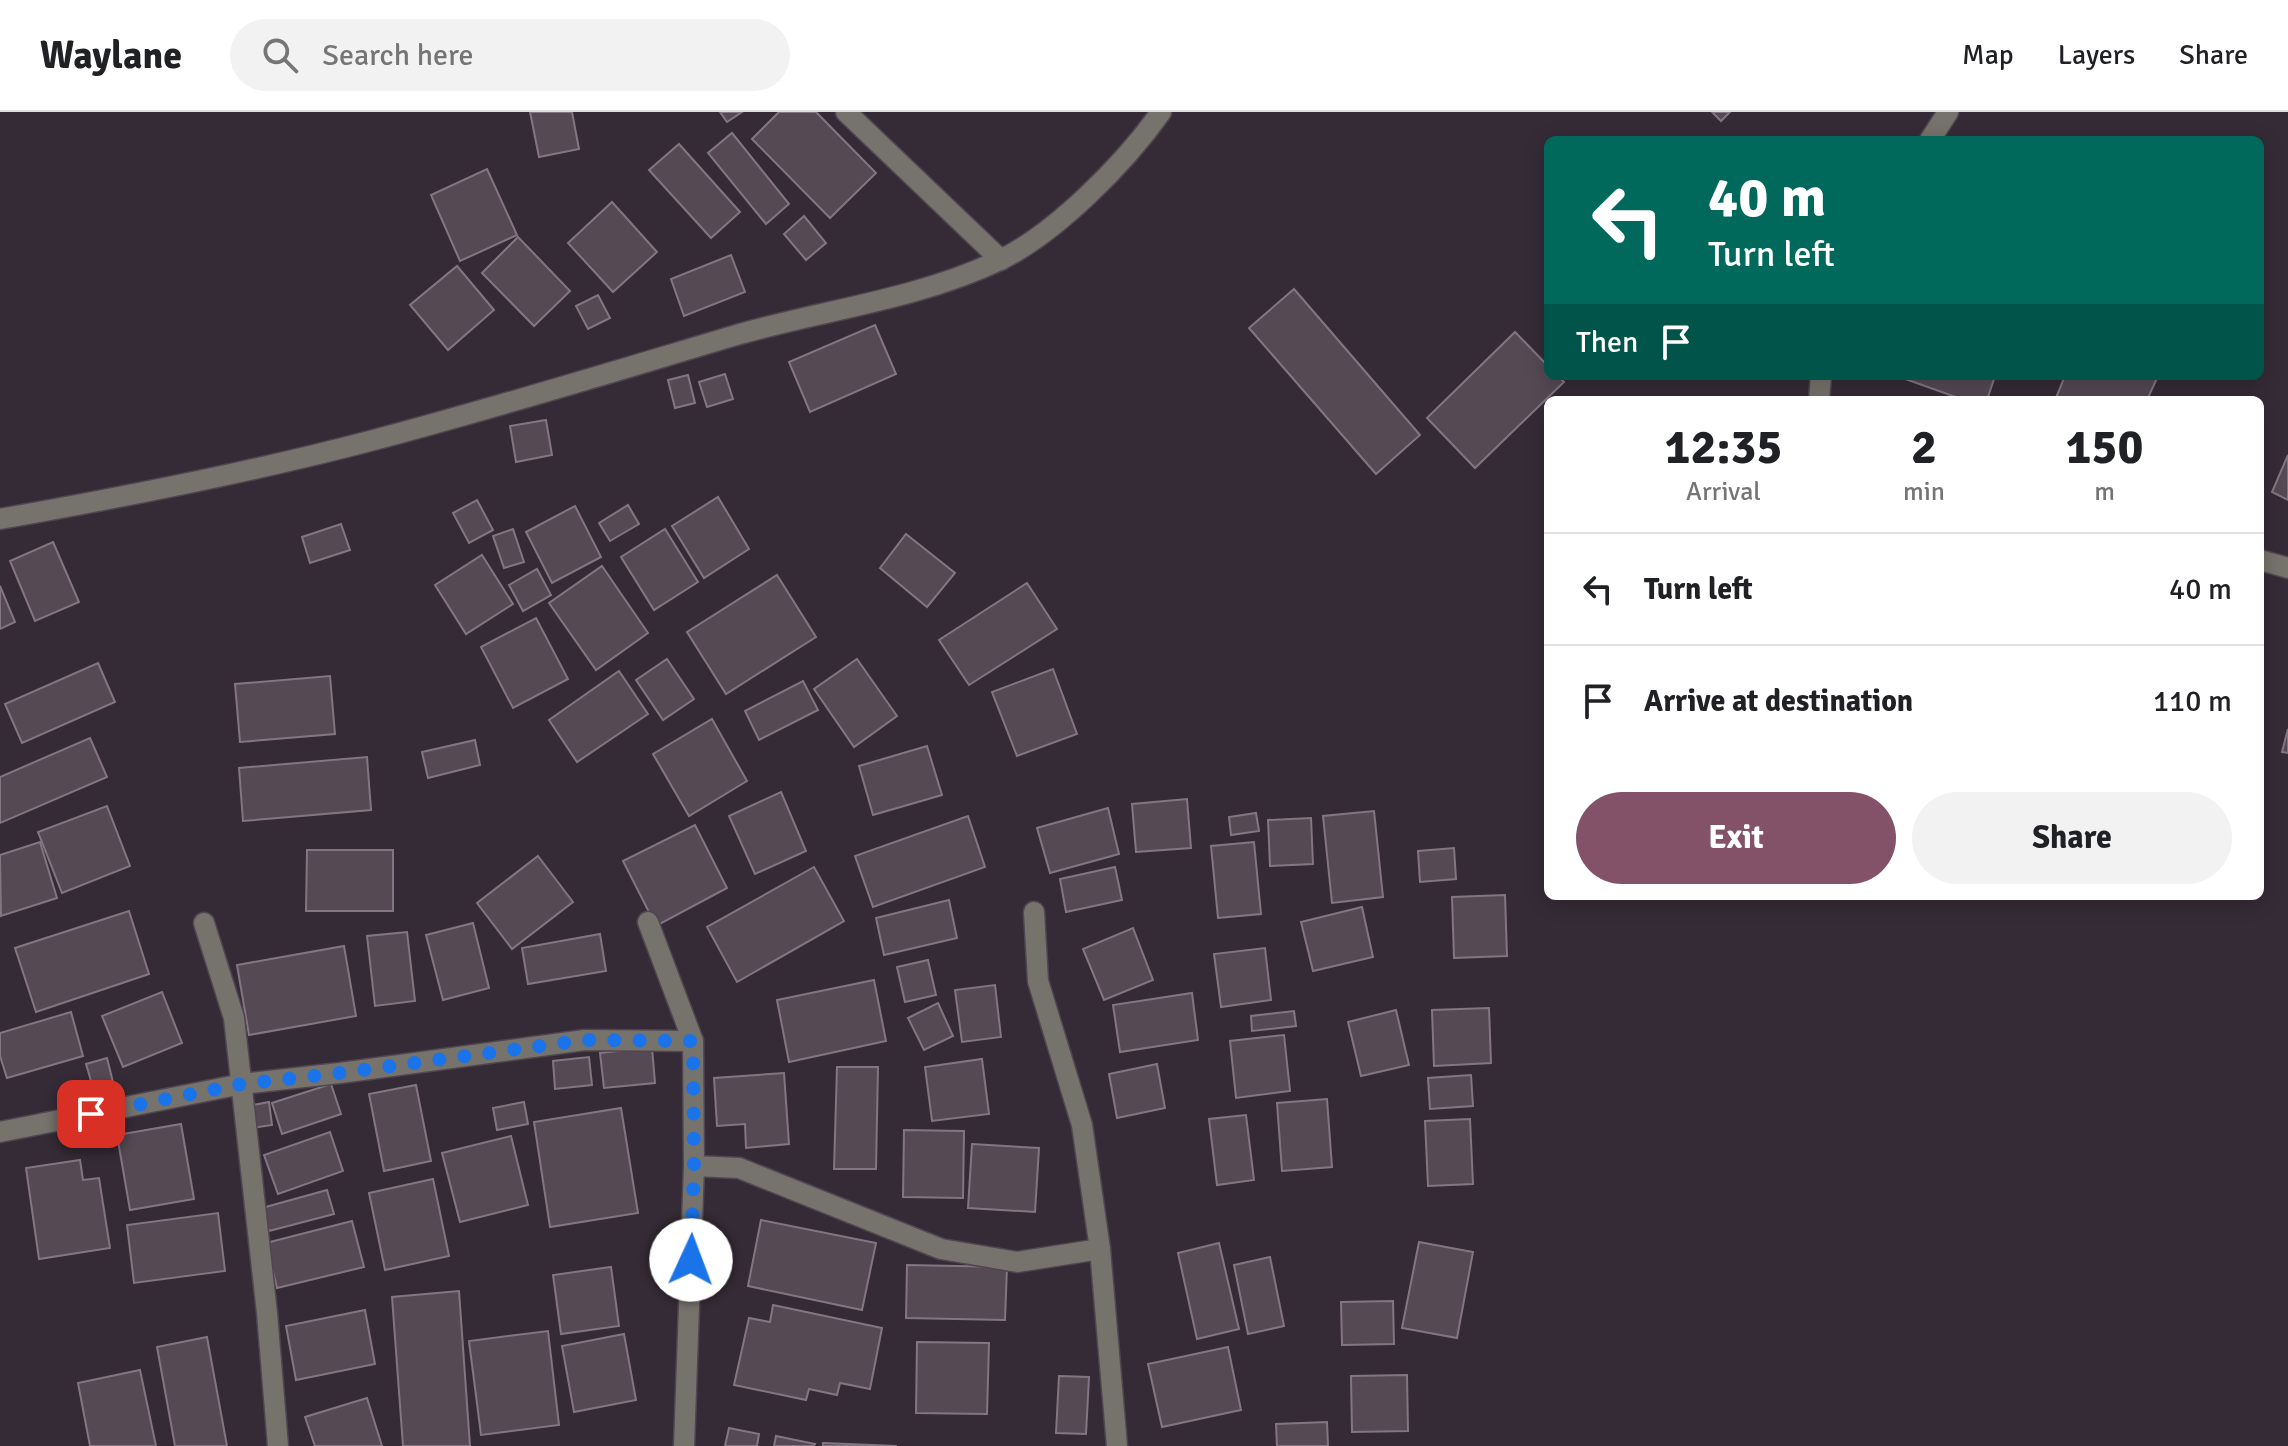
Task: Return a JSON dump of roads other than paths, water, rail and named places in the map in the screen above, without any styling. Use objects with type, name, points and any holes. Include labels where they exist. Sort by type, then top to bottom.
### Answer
[{"type":"street","points":[[846,112],[1001,260]]},
{"type":"street","points":[[0,519],[122,498],[366,442],[528,398],[738,334],[932,286],[1001,260],[1048,232],[1139,142],[1161,112]]},
{"type":"street","points":[[1933,136],[1948,112]]},
{"type":"street","points":[[2264,561],[2288,568]]},
{"type":"street","points":[[1034,912],[1038,981],[1082,1125],[1100,1249],[1117,1446]]},
{"type":"street","points":[[648,922],[693,1041],[694,1166],[684,1446]]},
{"type":"street","points":[[204,923],[234,1018],[267,1313],[278,1446]]},
{"type":"street","points":[[0,1132],[242,1084],[585,1040],[693,1041]]},
{"type":"street","points":[[694,1166],[739,1168],[941,1249],[1017,1262],[1100,1249]]}]
